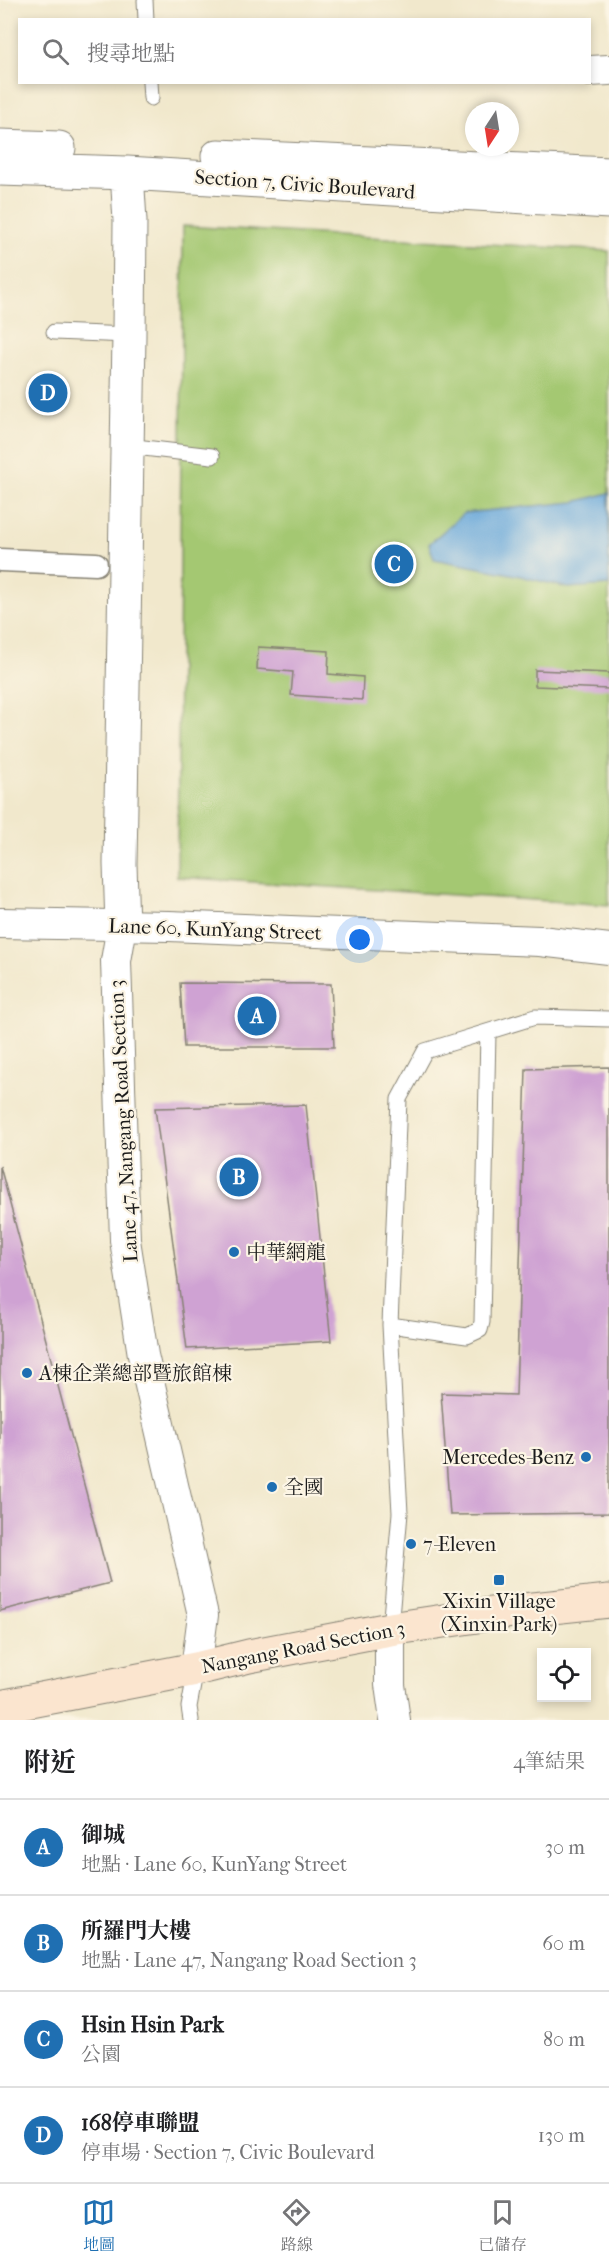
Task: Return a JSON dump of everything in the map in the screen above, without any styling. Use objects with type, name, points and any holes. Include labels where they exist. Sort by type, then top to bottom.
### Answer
[{"type":"main road","name":"Nangang Road Section 3","points":[[0,1707],[390,1629],[504,1612],[609,1601]]},
{"type":"street","points":[[591,70],[609,70]]},
{"type":"street","name":"Section 7, Civic Boulevard","points":[[0,146],[609,174]]},
{"type":"street","name":"Section 7, Civic Boulevard","points":[[0,169],[127,173],[609,202]]},
{"type":"street","points":[[122,926],[120,864],[130,220],[127,173]]},
{"type":"street","points":[[0,560],[96,564]]},
{"type":"street","name":"Lane 60, KunYang Street","points":[[0,923],[528,941],[609,949]]},
{"type":"street","name":"Lane 47, Nangang Road Section 3","points":[[122,926],[116,961],[125,1240],[143,1355],[203,1615],[196,1669]]},
{"type":"street","points":[[390,1629],[390,1684],[395,1720]]},
{"type":"lane","points":[[145,0],[146,18]]},
{"type":"lane","points":[[150,84],[151,98]]},
{"type":"lane","points":[[54,332],[129,335]]},
{"type":"lane","points":[[127,446],[212,456]]},
{"type":"lane","points":[[390,1629],[400,1513],[390,1325],[399,1099],[424,1052],[536,1017],[609,1019]]},
{"type":"lane","points":[[390,1325],[467,1336],[480,1330],[488,1032]]},
{"type":"lane","points":[[190,1720],[189,1707],[196,1669]]},
{"type":"green space","points":[[183,226],[609,251],[609,905],[177,877]]},
{"type":"water","points":[[609,493],[609,585],[568,588],[434,559],[429,544],[464,513],[574,502]]},
{"type":"building","points":[[258,647],[329,651],[328,674],[363,677],[362,700],[291,695],[293,672],[257,669]]},
{"type":"building","points":[[535,670],[609,673],[609,689],[535,686]]},
{"type":"building","points":[[180,983],[331,984],[334,1047],[184,1047]]},
{"type":"building","points":[[609,1067],[609,1513],[450,1515],[441,1393],[516,1395],[526,1069]]},
{"type":"building","points":[[306,1105],[331,1341],[187,1349],[155,1108]]},
{"type":"building","name":"A棟企業總部暨旅館棟","points":[[0,1166],[110,1583],[0,1611]]},
{"type":"place","name":"168停車聯盟","points":[[48,393]]},
{"type":"place","name":"Hsin Hsin Park","points":[[394,564]]},
{"type":"place","name":"御城","points":[[257,1016]]},
{"type":"place","name":"所羅門大樓","points":[[239,1177]]},
{"type":"place","name":"中華網龍","points":[[234,1252]]},
{"type":"place","name":"A棟企業總部暨旅館棟","points":[[27,1373]]},
{"type":"place","name":"Mercedes-Benz","points":[[586,1457]]},
{"type":"place","name":"全國","points":[[272,1487]]},
{"type":"place","name":"7-Eleven","points":[[411,1544]]},
{"type":"place","name":"Xixin Village (Xinxin Park)","points":[[499,1580]]}]
